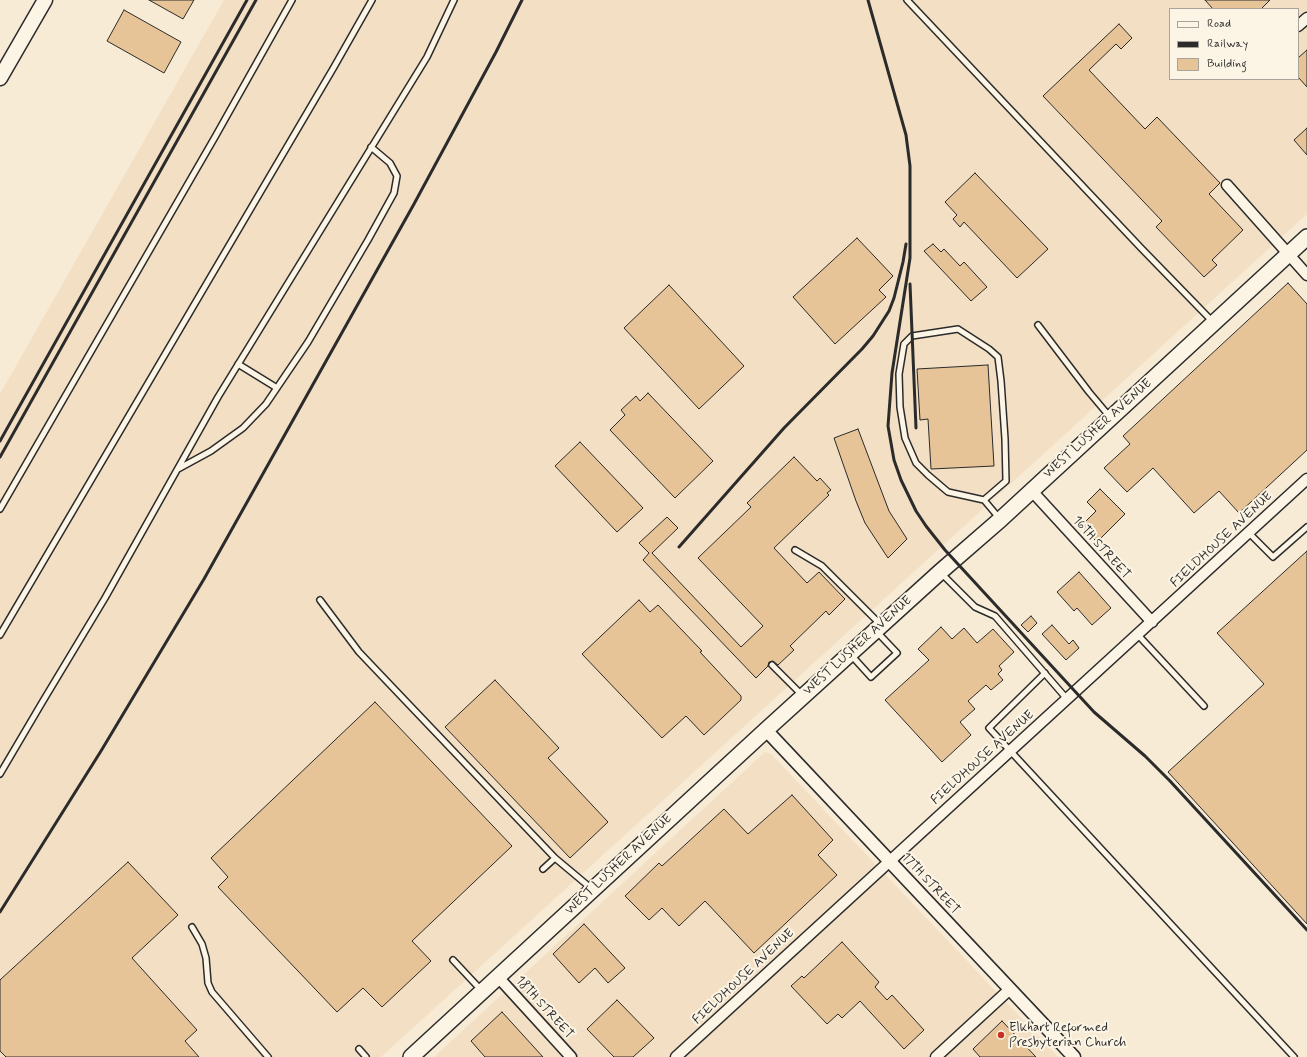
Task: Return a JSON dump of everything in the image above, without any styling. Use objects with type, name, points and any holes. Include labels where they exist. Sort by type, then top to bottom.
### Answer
[{"type":"main road","points":[[0,78],[45,0]]},
{"type":"main road","name":"WEST LUSHER AVENUE","points":[[411,1057],[803,696],[1001,519],[1307,237]]},
{"type":"street","points":[[1299,25],[1307,18]]},
{"type":"street","points":[[1227,185],[1307,276]]},
{"type":"street","name":"FIELDHOUSE AVENUE","points":[[676,1057],[1307,479]]},
{"type":"street","name":"16TH STREET","points":[[1031,490],[1152,622]]},
{"type":"street","name":"17TH STREET","points":[[766,730],[1074,1057]]},
{"type":"street","name":"18TH STREET","points":[[498,977],[571,1057]]},
{"type":"street","points":[[936,1057],[1010,989]]},
{"type":"lane","points":[[0,509],[211,144],[292,0]]},
{"type":"lane","points":[[0,635],[372,0]]},
{"type":"lane","points":[[0,774],[106,598],[238,364],[427,57],[454,0]]},
{"type":"lane","points":[[907,0],[1142,249],[1214,323]]},
{"type":"lane","points":[[178,470],[211,451],[243,428],[266,404],[308,342],[394,193],[398,176],[390,163],[371,147]]},
{"type":"lane","points":[[1038,325],[1089,392],[1111,418]]},
{"type":"lane","points":[[984,500],[1006,481],[1005,439],[998,357],[989,349],[958,329],[912,336],[904,344],[900,366],[900,407],[905,438],[916,463],[948,492],[984,500],[1001,519]]},
{"type":"lane","points":[[238,364],[277,388]]},
{"type":"lane","points":[[1249,533],[1273,557],[1307,527]]},
{"type":"lane","points":[[795,550],[822,566],[879,628],[897,653],[871,676],[850,654]]},
{"type":"lane","points":[[940,572],[975,607],[995,616],[1067,699]]},
{"type":"lane","points":[[320,600],[325,609],[359,652],[555,858],[593,890]]},
{"type":"lane","points":[[1138,634],[1204,706]]},
{"type":"lane","points":[[772,665],[803,696]]},
{"type":"lane","points":[[1045,673],[989,728],[1009,752],[1294,1057]]},
{"type":"lane","points":[[543,869],[555,858]]},
{"type":"lane","points":[[192,927],[202,944],[206,958],[208,983],[212,992],[268,1057]]},
{"type":"lane","points":[[453,960],[483,992]]},
{"type":"lane","points":[[359,1049],[366,1057]]},
{"type":"shaded area","points":[[224,0],[1307,0],[1307,214],[381,1057],[0,1057],[0,394]]},
{"type":"shaded area","points":[[765,752],[771,754],[1058,1057],[434,1057]]},
{"type":"building","points":[[149,0],[194,0],[183,19]]},
{"type":"building","points":[[1205,0],[1270,0],[1262,8],[1212,8]]},
{"type":"building","points":[[124,10],[181,42],[164,73],[107,41]]},
{"type":"building","points":[[1119,24],[1132,38],[1121,49],[1116,44],[1089,70],[1145,129],[1157,117],[1220,183],[1209,194],[1243,230],[1212,260],[1217,265],[1204,277],[1156,227],[1162,221],[1043,96]]},
{"type":"building","points":[[1307,50],[1307,87],[1299,78],[1299,57]]},
{"type":"building","points":[[1307,128],[1307,155],[1294,140]]},
{"type":"building","points":[[975,173],[1048,249],[1017,278],[964,222],[960,227],[953,219],[957,215],[945,202]]},
{"type":"building","points":[[857,238],[893,276],[879,290],[886,297],[835,344],[793,297]]},
{"type":"building","points":[[933,244],[941,252],[944,249],[960,266],[964,262],[987,287],[971,301],[924,251]]},
{"type":"building","points":[[1288,283],[1307,304],[1307,450],[1239,513],[1219,491],[1194,513],[1153,468],[1127,492],[1104,468],[1130,444],[1123,436]]},
{"type":"building","points":[[669,285],[744,366],[699,409],[624,328]]},
{"type":"building","points":[[988,365],[994,466],[931,469],[928,419],[920,420],[917,369]]},
{"type":"building","points":[[648,393],[713,461],[675,498],[610,430],[625,415],[621,410],[636,396],[640,401]]},
{"type":"building","points":[[858,429],[889,511],[907,539],[888,558],[865,523],[834,438]]},
{"type":"building","points":[[580,442],[643,508],[617,532],[555,466]]},
{"type":"building","points":[[794,457],[817,481],[820,478],[831,490],[827,493],[829,495],[774,548],[807,583],[819,572],[845,599],[829,615],[826,611],[790,646],[794,650],[778,665],[773,661],[769,662],[768,666],[756,678],[643,560],[649,553],[639,543],[667,517],[678,528],[652,553],[741,647],[763,626],[698,558],[751,507],[747,503]]},
{"type":"building","points":[[1100,489],[1125,514],[1097,542],[1081,526],[1096,511],[1087,502]]},
{"type":"building","points":[[1307,551],[1307,924],[1168,772],[1264,684],[1217,633]]},
{"type":"building","points":[[1079,572],[1111,608],[1092,625],[1077,608],[1074,611],[1057,592]]},
{"type":"building","points":[[639,600],[650,612],[658,605],[702,651],[700,652],[741,696],[741,700],[704,735],[686,716],[662,738],[582,654]]},
{"type":"building","points":[[1031,616],[1037,623],[1028,632],[1021,625]]},
{"type":"building","points":[[1052,625],[1069,644],[1073,640],[1079,648],[1066,660],[1042,634]]},
{"type":"building","points":[[941,627],[952,639],[964,628],[977,643],[993,629],[1014,652],[999,666],[1002,670],[998,674],[1003,680],[991,690],[986,685],[968,701],[975,709],[960,722],[971,735],[942,762],[885,700],[929,660],[918,649]]},
{"type":"building","points":[[495,680],[559,748],[548,758],[608,822],[570,858],[445,727]]},
{"type":"building","points":[[375,702],[512,846],[412,941],[431,961],[382,1007],[363,988],[337,1012],[218,887],[228,877],[211,858]]},
{"type":"building","points":[[792,795],[833,840],[818,855],[837,875],[754,953],[705,901],[679,926],[662,908],[649,920],[625,896],[659,863],[662,866],[724,809],[748,834]]},
{"type":"building","points":[[128,862],[178,915],[132,958],[197,1030],[185,1041],[199,1057],[6,1057],[0,1051],[0,980]]},
{"type":"building","points":[[584,924],[625,968],[608,983],[595,968],[579,983],[553,954]]},
{"type":"building","points":[[842,942],[879,982],[875,987],[887,1000],[892,995],[924,1030],[904,1049],[860,1001],[842,1018],[838,1014],[827,1024],[791,986],[802,976],[804,978]]},
{"type":"building","points":[[617,1000],[654,1038],[633,1057],[614,1057],[587,1029]]},
{"type":"building","points":[[502,1012],[543,1057],[485,1057],[471,1041]]},
{"type":"building","name":"Elkhart Reformed Presbyterian Church","points":[[1002,1021],[1036,1057],[980,1057],[973,1049]]},
{"type":"railway","points":[[0,441],[247,0]]},
{"type":"railway","points":[[0,457],[256,0]]},
{"type":"railway","points":[[0,912],[101,751],[204,579],[414,204],[496,52],[522,0]]},
{"type":"railway","points":[[868,0],[906,135],[910,166],[910,258],[892,373],[888,426],[894,460],[901,480],[916,511],[945,550],[1094,712],[1145,756],[1170,781],[1307,930]]},
{"type":"railway","points":[[679,547],[784,428],[873,336],[889,311],[894,298],[906,244]]},
{"type":"railway","points":[[910,284],[916,428]]},
{"type":"place","name":"Elkhart Reformed Presbyterian Church","points":[[1001,1035]]}]
